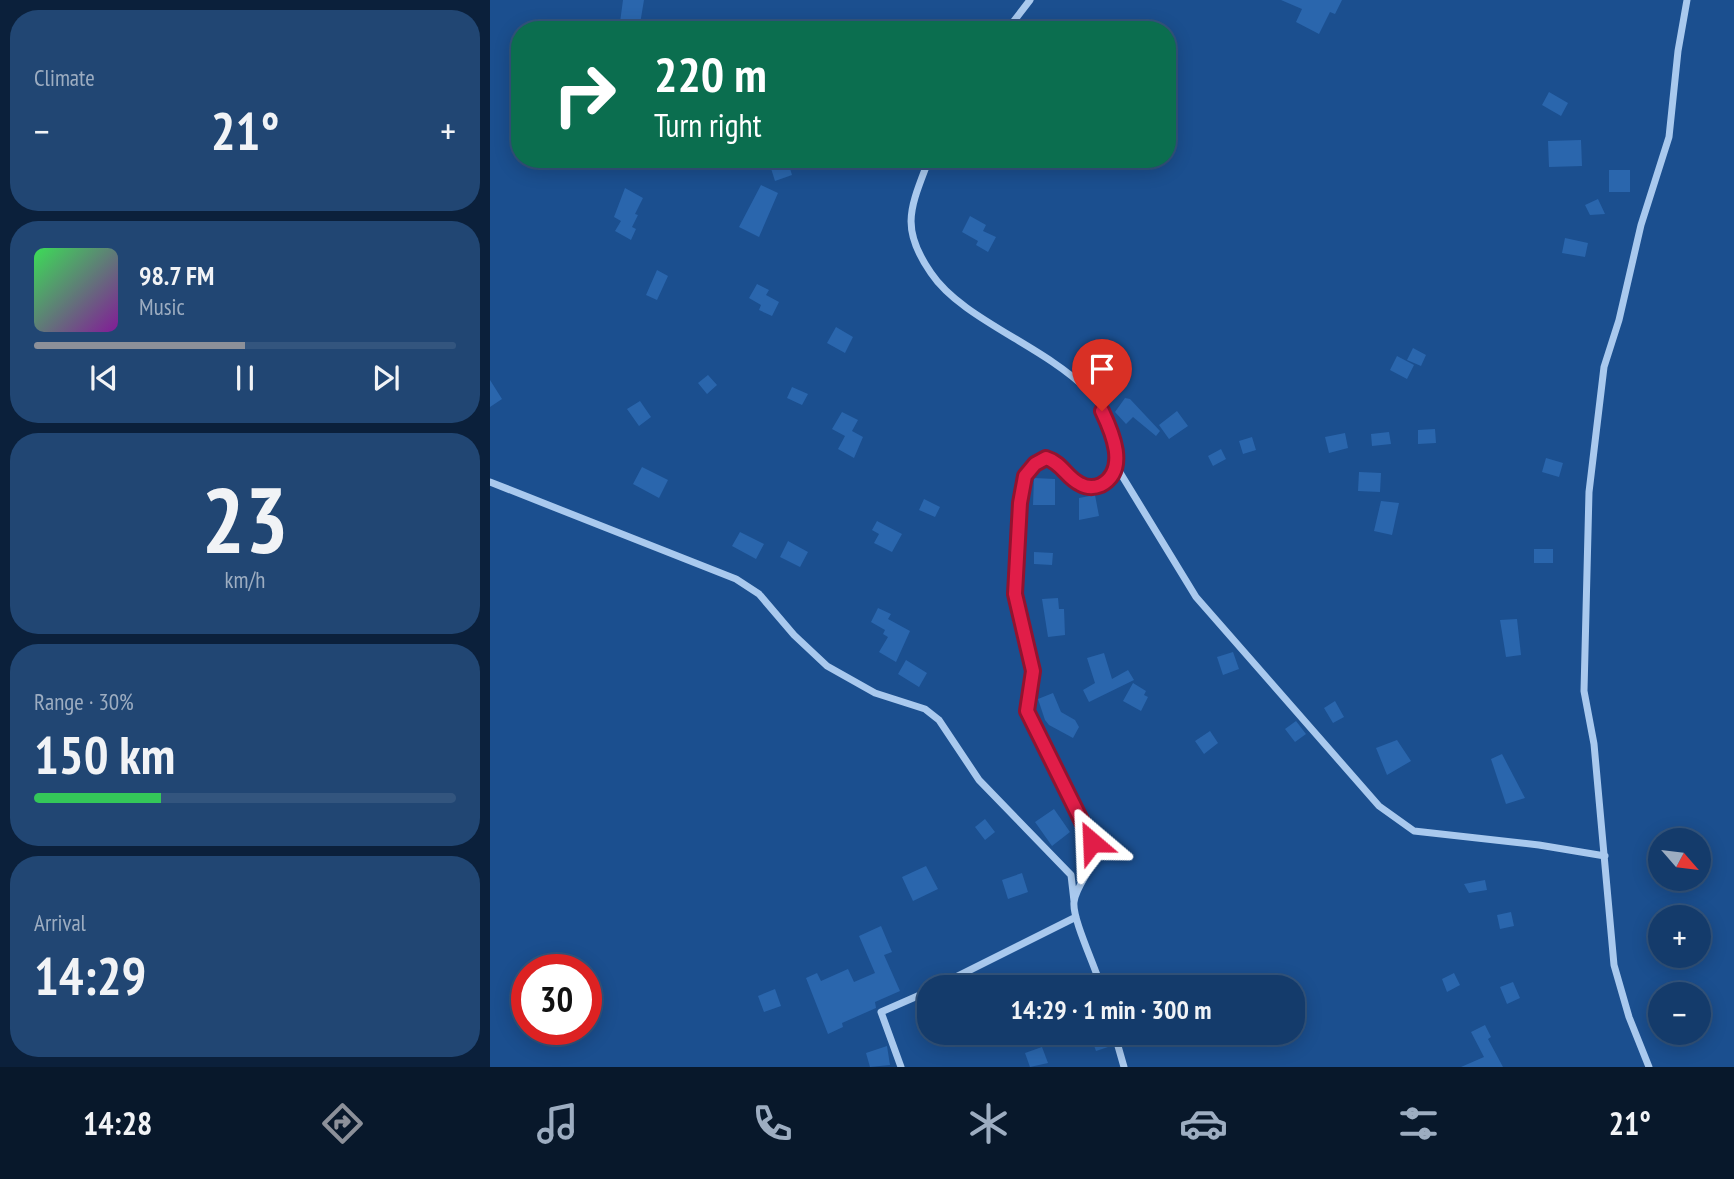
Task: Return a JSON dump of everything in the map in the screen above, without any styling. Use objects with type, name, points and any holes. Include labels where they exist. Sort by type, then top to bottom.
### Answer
[{"type":"street","points":[[1014,21],[1030,0]]},
{"type":"street","points":[[1649,1067],[1629,1017],[1614,965],[1594,744],[1584,691],[1589,492],[1604,367],[1619,320],[1641,225],[1669,137],[1678,51],[1687,0]]},
{"type":"street","points":[[926,168],[909,225],[931,273],[958,302],[1057,365],[1092,393],[1117,448],[1116,466],[1106,482],[1095,488],[1081,485],[1059,462],[1046,458],[1035,464],[1025,476],[1020,503],[1015,594],[1033,671],[1027,711],[1096,852],[1074,901]]},
{"type":"street","points":[[1116,466],[1196,597],[1379,806],[1414,831],[1539,845],[1605,856]]},
{"type":"street","points":[[490,482],[736,579],[759,594],[794,635],[827,666],[875,693],[925,709],[954,739],[979,780],[1070,875],[1076,917],[1097,975]]},
{"type":"street","points":[[960,975],[1076,917]]},
{"type":"street","points":[[901,1067],[881,1012],[917,996]]},
{"type":"street","points":[[1118,1045],[1124,1067]]},
{"type":"building","points":[[623,0],[644,0],[640,21],[620,21]]},
{"type":"building","points":[[1281,0],[1342,0],[1335,14],[1330,12],[1319,34],[1296,22],[1302,9]]},
{"type":"building","points":[[1549,92],[1568,103],[1561,116],[1542,105]]},
{"type":"building","points":[[1581,140],[1582,166],[1549,167],[1548,141]]},
{"type":"building","points":[[771,168],[790,168],[792,175],[775,181]]},
{"type":"building","points":[[1609,170],[1630,170],[1630,192],[1609,192]]},
{"type":"building","points":[[761,185],[778,193],[759,237],[739,227]]},
{"type":"building","points":[[625,188],[643,198],[635,214],[638,215],[632,227],[636,229],[631,240],[615,231],[621,221],[614,217]]},
{"type":"building","points":[[1598,199],[1605,214],[1590,215],[1585,205]]},
{"type":"building","points":[[970,216],[986,225],[983,231],[996,237],[988,252],[976,245],[978,241],[962,232]]},
{"type":"building","points":[[1565,238],[1588,243],[1585,257],[1562,253]]},
{"type":"building","points":[[657,270],[668,276],[657,300],[646,295]]},
{"type":"building","points":[[757,284],[769,290],[766,295],[779,302],[772,316],[759,310],[761,305],[749,298]]},
{"type":"building","points":[[836,327],[853,337],[845,353],[827,343]]},
{"type":"building","points":[[1413,348],[1426,355],[1421,366],[1407,360]]},
{"type":"building","points":[[1397,356],[1414,365],[1407,379],[1390,370]]},
{"type":"building","points":[[708,375],[717,385],[707,394],[698,383]]},
{"type":"building","points":[[490,380],[502,399],[490,407]]},
{"type":"building","points":[[792,387],[808,394],[802,405],[787,398]]},
{"type":"building","points":[[1125,398],[1130,399],[1160,431],[1156,436],[1133,417],[1126,424],[1115,412]]},
{"type":"building","points":[[640,401],[651,417],[639,426],[627,409]]},
{"type":"building","points":[[1177,411],[1188,426],[1169,439],[1159,425]]},
{"type":"building","points":[[842,412],[858,420],[852,431],[863,437],[854,458],[838,449],[845,436],[832,429]]},
{"type":"building","points":[[1435,429],[1436,443],[1418,444],[1418,430]]},
{"type":"building","points":[[1389,432],[1391,444],[1372,446],[1371,434]]},
{"type":"building","points":[[1345,433],[1348,448],[1329,453],[1325,437]]},
{"type":"building","points":[[1252,437],[1256,450],[1243,454],[1239,441]]},
{"type":"building","points":[[1221,449],[1226,459],[1213,466],[1208,456]]},
{"type":"building","points":[[1546,458],[1563,463],[1559,477],[1542,472]]},
{"type":"building","points":[[642,467],[668,480],[659,498],[633,484]]},
{"type":"building","points":[[1359,472],[1381,473],[1380,492],[1358,491]]},
{"type":"building","points":[[1034,478],[1055,479],[1055,505],[1033,505]]},
{"type":"building","points":[[1095,495],[1099,516],[1079,520],[1079,498]]},
{"type":"building","points":[[924,499],[940,507],[935,517],[919,510]]},
{"type":"building","points":[[1381,501],[1399,503],[1392,535],[1374,531]]},
{"type":"building","points":[[877,521],[902,534],[892,552],[874,543],[879,534],[872,530]]},
{"type":"building","points":[[740,532],[764,544],[756,559],[732,546]]},
{"type":"building","points":[[788,541],[808,552],[800,567],[780,557]]},
{"type":"building","points":[[1534,549],[1553,549],[1553,563],[1534,563]]},
{"type":"building","points":[[1034,552],[1053,553],[1052,565],[1034,564]]},
{"type":"building","points":[[1058,598],[1059,609],[1064,609],[1065,635],[1048,637],[1042,599]]},
{"type":"building","points":[[878,608],[891,614],[888,619],[910,631],[896,662],[879,652],[888,637],[883,634],[885,630],[871,622]]},
{"type":"building","points":[[1517,619],[1521,655],[1506,657],[1500,620]]},
{"type":"building","points":[[1233,652],[1239,669],[1223,675],[1217,657]]},
{"type":"building","points":[[1104,653],[1112,679],[1128,670],[1134,680],[1089,702],[1083,690],[1095,683],[1087,658]]},
{"type":"building","points":[[906,660],[927,673],[919,687],[898,674]]},
{"type":"building","points":[[1133,683],[1146,691],[1144,695],[1148,697],[1141,711],[1123,701]]},
{"type":"building","points":[[1053,693],[1061,712],[1075,720],[1079,727],[1073,738],[1045,720],[1038,699]]},
{"type":"building","points":[[1335,701],[1344,717],[1333,723],[1324,708]]},
{"type":"building","points":[[1296,721],[1306,734],[1295,742],[1285,729]]},
{"type":"building","points":[[1210,731],[1218,743],[1204,754],[1195,741]]},
{"type":"building","points":[[1397,740],[1411,761],[1387,775],[1376,748]]},
{"type":"building","points":[[1502,754],[1525,798],[1506,804],[1491,759]]},
{"type":"building","points":[[1054,809],[1070,832],[1052,846],[1035,822]]},
{"type":"building","points":[[985,819],[995,832],[985,840],[975,827]]},
{"type":"building","points":[[926,866],[938,889],[913,901],[902,877]]},
{"type":"building","points":[[1022,873],[1028,892],[1008,899],[1002,880]]},
{"type":"building","points":[[1485,880],[1487,890],[1469,893],[1464,884]]},
{"type":"building","points":[[1511,912],[1514,926],[1500,929],[1497,915]]},
{"type":"building","points":[[881,926],[892,952],[884,955],[900,991],[875,1002],[876,1008],[842,1023],[843,1027],[828,1034],[806,978],[817,973],[821,981],[848,969],[854,982],[875,973],[859,936]]},
{"type":"building","points":[[1454,973],[1460,985],[1447,992],[1442,979]]},
{"type":"building","points":[[1513,982],[1520,998],[1507,1004],[1500,987]]},
{"type":"building","points":[[775,989],[781,1006],[764,1012],[758,996]]},
{"type":"building","points":[[1485,1025],[1491,1037],[1488,1039],[1503,1067],[1461,1067],[1484,1057],[1471,1032]]},
{"type":"building","points":[[1094,1045],[1111,1045],[1111,1046],[1096,1051]]},
{"type":"building","points":[[887,1046],[890,1065],[870,1067],[866,1053]]},
{"type":"building","points":[[1042,1047],[1048,1063],[1030,1067],[1025,1053]]},
{"type":"route","points":[[1092,842],[1027,711],[1033,671],[1015,594],[1020,503],[1025,476],[1035,464],[1046,458],[1059,462],[1081,485],[1095,488],[1106,482],[1116,466],[1117,448],[1102,411]]}]
